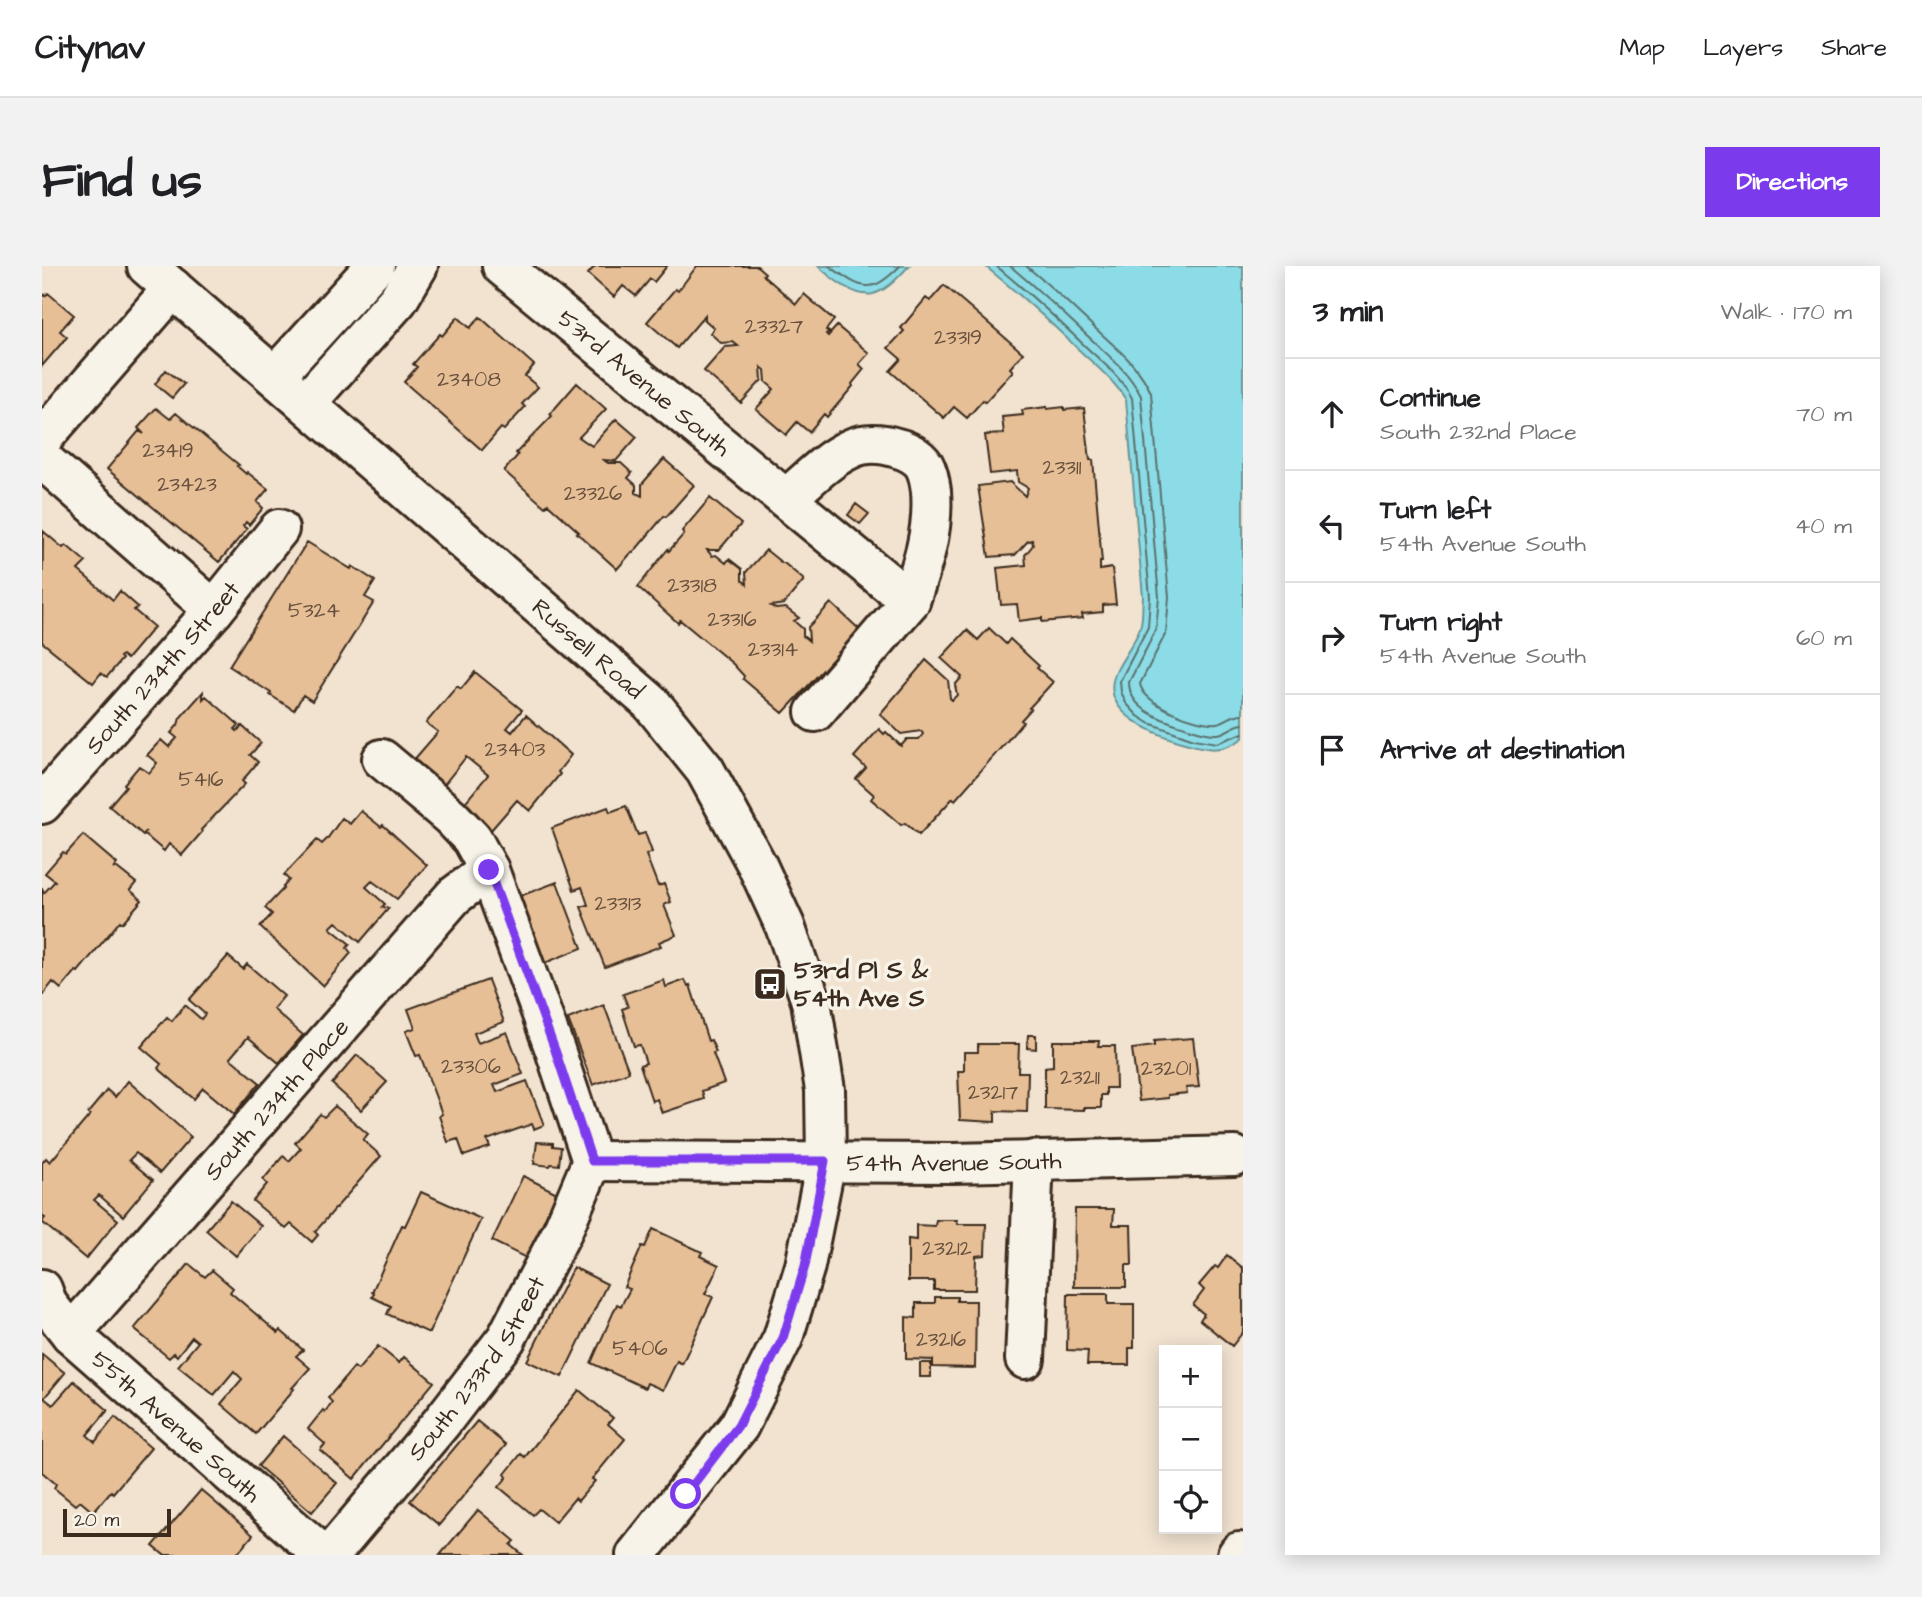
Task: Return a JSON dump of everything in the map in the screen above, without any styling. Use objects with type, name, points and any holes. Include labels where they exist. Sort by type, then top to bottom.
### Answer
[{"type":"street","points":[[275,376],[376,266]]},
{"type":"street","points":[[306,404],[398,300],[418,266]]},
{"type":"street","name":"53rd Avenue South","points":[[502,266],[910,601]]},
{"type":"street","points":[[42,439],[160,277]]},
{"type":"street","name":"Russell Road","points":[[160,277],[651,703],[705,770],[757,865],[785,926],[811,1001],[825,1090],[825,1161],[805,1266],[783,1338],[738,1426],[636,1555]]},
{"type":"street","points":[[786,499],[831,461],[859,445],[890,445],[908,451],[924,464],[930,482],[933,511],[928,548],[910,601],[816,712]]},
{"type":"street","points":[[42,459],[214,610]]},
{"type":"street","name":"South 234th Street","points":[[42,804],[214,610],[279,529]]},
{"type":"street","points":[[382,759],[451,817],[472,839],[489,870],[555,1050],[592,1161]]},
{"type":"street","name":"South 234th Place","points":[[71,1335],[454,896],[489,870]]},
{"type":"street","name":"54th Avenue South","points":[[592,1161],[953,1163],[1240,1157]]},
{"type":"street","points":[[1025,1359],[1034,1160]]},
{"type":"street","name":"South 233rd Street","points":[[330,1555],[441,1423],[506,1339],[562,1232],[592,1161]]},
{"type":"street","name":"55th Avenue South","points":[[42,1289],[48,1305],[71,1335],[323,1555]]},
{"type":"water","points":[[818,266],[909,266],[884,289],[866,294],[844,286]]},
{"type":"water","points":[[985,266],[1243,266],[1243,738],[1235,743],[1213,749],[1170,738],[1134,720],[1123,712],[1116,702],[1112,690],[1114,677],[1139,631],[1143,597],[1126,400],[1097,367]]},
{"type":"building","points":[[595,266],[667,266],[654,282],[650,279],[636,296],[623,286],[614,297],[588,274]]},
{"type":"building","points":[[697,266],[757,266],[765,273],[763,275],[796,304],[804,294],[834,320],[826,330],[829,332],[826,334],[828,336],[837,326],[869,353],[859,364],[864,369],[853,386],[827,417],[824,414],[809,432],[797,422],[786,435],[756,409],[774,389],[766,382],[765,370],[761,367],[762,380],[741,403],[704,371],[725,347],[738,346],[733,342],[721,343],[710,333],[714,328],[705,320],[705,315],[677,348],[647,322],[675,289],[678,291]]},
{"type":"building","points":[[944,285],[1023,353],[1010,368],[1013,371],[967,418],[954,407],[944,418],[890,371],[901,359],[888,348],[904,331],[901,328],[926,298],[930,301]]},
{"type":"building","points":[[42,293],[45,296],[48,293],[74,315],[60,331],[67,337],[42,366]]},
{"type":"building","points":[[458,317],[470,328],[480,317],[534,365],[525,376],[538,387],[522,404],[525,407],[504,430],[501,428],[482,450],[404,382],[417,367],[413,364]]},
{"type":"building","points":[[166,370],[184,384],[172,398],[155,384]]},
{"type":"building","points":[[577,383],[606,409],[579,437],[592,446],[616,419],[637,437],[616,461],[604,460],[608,463],[621,463],[632,473],[628,478],[636,485],[636,493],[642,496],[642,484],[664,459],[694,485],[617,569],[548,504],[545,507],[504,471],[518,455],[516,453],[552,416],[550,414]]},
{"type":"building","points":[[1064,407],[1064,410],[1084,408],[1090,460],[1093,460],[1102,562],[1100,570],[1112,568],[1116,604],[1103,605],[1103,612],[1082,614],[1083,618],[1019,621],[1017,604],[1001,605],[997,568],[1026,565],[1025,555],[1033,545],[1032,540],[1015,555],[989,557],[978,486],[1010,482],[1025,496],[1028,488],[1018,482],[1017,471],[990,474],[985,435],[1004,434],[1002,417],[1023,415],[1022,410]]},
{"type":"building","points":[[156,408],[170,419],[176,413],[239,465],[237,466],[246,474],[247,472],[268,489],[257,502],[263,508],[249,525],[246,522],[243,526],[247,529],[219,562],[107,469],[139,431],[144,434],[138,428]]},
{"type":"building","points":[[710,498],[741,524],[719,550],[707,550],[712,556],[716,555],[726,563],[729,559],[742,569],[742,580],[747,584],[746,572],[766,550],[804,580],[784,604],[771,606],[776,609],[786,608],[799,618],[794,621],[803,629],[803,636],[809,641],[808,627],[831,603],[860,630],[783,713],[743,679],[744,676],[733,664],[680,620],[678,623],[638,587],[668,549],[669,551],[684,534],[682,531]]},
{"type":"building","points":[[856,504],[869,514],[860,524],[848,515]]},
{"type":"building","points":[[43,531],[86,562],[78,570],[113,600],[120,591],[138,607],[134,610],[154,627],[127,659],[122,655],[122,659],[107,677],[101,673],[93,683],[42,642]]},
{"type":"building","points":[[307,542],[375,581],[365,597],[374,602],[312,701],[303,695],[294,710],[229,666]]},
{"type":"building","points":[[989,628],[1006,644],[1010,639],[1053,682],[1029,708],[1031,709],[1021,720],[1023,722],[1007,741],[955,800],[953,798],[919,835],[905,823],[901,825],[871,799],[874,795],[856,779],[866,768],[854,757],[879,729],[901,746],[907,739],[919,739],[923,734],[921,731],[901,734],[880,714],[926,660],[948,680],[952,700],[957,695],[955,685],[962,677],[941,658],[967,630],[978,640]]},
{"type":"building","points":[[475,672],[522,710],[507,728],[512,732],[526,715],[571,755],[558,772],[560,774],[530,811],[517,800],[491,830],[462,806],[488,775],[466,757],[442,787],[412,762],[438,732],[426,723],[457,686],[461,689]]},
{"type":"building","points":[[203,692],[203,699],[206,696],[239,725],[235,729],[237,731],[242,726],[261,743],[250,755],[258,762],[242,781],[245,784],[201,830],[182,855],[169,844],[164,851],[144,834],[146,831],[143,835],[109,806],[139,766],[149,773],[157,763],[147,755],[161,740],[169,747],[177,738],[171,733],[180,718]]},
{"type":"building","points":[[626,806],[638,835],[645,833],[652,852],[646,855],[658,886],[664,884],[671,902],[664,905],[676,935],[659,942],[661,946],[605,967],[581,907],[588,905],[582,887],[574,890],[552,828],[608,807],[610,812]]},
{"type":"building","points":[[361,811],[381,827],[383,825],[427,865],[397,899],[372,881],[366,887],[385,904],[382,907],[389,908],[360,942],[336,922],[330,928],[350,944],[347,948],[351,953],[323,986],[260,927],[272,914],[265,908],[289,880],[284,875],[317,840],[322,844],[342,818],[350,824]]},
{"type":"building","points":[[83,835],[117,864],[113,869],[116,867],[136,883],[130,890],[142,900],[122,923],[120,921],[61,989],[53,982],[42,996],[42,888],[44,893],[55,881],[45,873],[63,852],[66,854]]},
{"type":"building","points":[[557,882],[582,948],[545,963],[520,896]]},
{"type":"building","points":[[228,956],[243,969],[247,964],[284,996],[273,1009],[303,1035],[279,1063],[248,1037],[230,1058],[260,1083],[234,1114],[203,1088],[194,1099],[158,1068],[161,1064],[141,1047],[167,1017],[172,1021],[185,1005],[201,1019],[205,1014],[189,1000]]},
{"type":"building","points":[[488,980],[504,1022],[474,1033],[478,1043],[507,1032],[523,1074],[494,1085],[497,1092],[527,1081],[544,1125],[534,1129],[532,1124],[487,1140],[490,1147],[464,1156],[458,1139],[448,1142],[439,1116],[442,1114],[420,1055],[416,1056],[406,1031],[415,1028],[408,1009]]},
{"type":"building","points":[[664,980],[666,987],[685,980],[688,986],[690,985],[708,1041],[711,1040],[716,1052],[713,1053],[724,1083],[702,1091],[704,1099],[662,1113],[657,1099],[652,1101],[640,1065],[646,1063],[640,1045],[634,1046],[622,1009],[628,1007],[623,994]]},
{"type":"building","points":[[604,1005],[629,1072],[593,1085],[568,1019]]},
{"type":"building","points":[[1028,1035],[1036,1035],[1036,1049],[1027,1048]]},
{"type":"building","points":[[1193,1038],[1199,1087],[1186,1088],[1187,1093],[1168,1095],[1168,1098],[1139,1101],[1132,1049],[1154,1046],[1154,1041]]},
{"type":"building","points":[[1053,1041],[1099,1041],[1098,1046],[1115,1046],[1116,1088],[1106,1088],[1106,1095],[1101,1095],[1101,1108],[1045,1109],[1045,1067],[1053,1066]]},
{"type":"building","points":[[978,1044],[1019,1044],[1018,1072],[1028,1072],[1027,1112],[995,1111],[995,1122],[960,1120],[958,1071],[964,1071],[964,1052],[978,1052]]},
{"type":"building","points":[[357,1055],[387,1082],[361,1110],[332,1084]]},
{"type":"building","points":[[128,1081],[191,1137],[160,1173],[136,1153],[129,1160],[153,1180],[123,1216],[99,1195],[94,1200],[118,1220],[86,1259],[42,1222],[45,1218],[42,1216],[42,1163],[46,1158],[50,1162],[90,1115],[88,1113],[107,1090],[115,1097]]},
{"type":"building","points":[[335,1106],[368,1134],[363,1140],[381,1156],[315,1232],[318,1235],[312,1242],[291,1224],[286,1229],[253,1201],[267,1184],[263,1180],[283,1156],[289,1161],[301,1148],[295,1143],[320,1114],[324,1117]]},
{"type":"building","points":[[537,1142],[553,1143],[553,1146],[561,1147],[559,1165],[534,1164]]},
{"type":"building","points":[[523,1176],[557,1193],[526,1258],[492,1241]]},
{"type":"building","points":[[421,1192],[481,1219],[429,1333],[387,1314],[391,1306],[372,1297],[402,1225],[405,1226]]},
{"type":"building","points":[[231,1201],[261,1226],[236,1256],[206,1230]]},
{"type":"building","points":[[1075,1209],[1114,1209],[1113,1225],[1131,1225],[1132,1265],[1126,1265],[1126,1287],[1074,1287]]},
{"type":"building","points":[[936,1220],[957,1220],[957,1224],[986,1224],[985,1255],[976,1256],[975,1290],[934,1290],[934,1281],[908,1281],[908,1239],[916,1240],[916,1225],[935,1226]]},
{"type":"building","points":[[653,1229],[702,1252],[700,1256],[719,1265],[705,1294],[713,1297],[682,1364],[677,1361],[663,1390],[647,1383],[645,1388],[591,1363],[617,1304],[621,1306],[630,1289],[624,1287],[642,1246],[645,1247]]},
{"type":"building","points":[[1227,1255],[1243,1268],[1243,1332],[1232,1346],[1200,1320],[1204,1314],[1193,1305],[1204,1290],[1199,1285],[1215,1266],[1218,1268]]},
{"type":"building","points":[[189,1264],[205,1277],[212,1270],[233,1288],[230,1292],[278,1333],[280,1330],[303,1350],[296,1356],[310,1368],[256,1434],[221,1404],[242,1379],[234,1371],[214,1395],[178,1366],[198,1342],[192,1337],[177,1356],[174,1353],[169,1358],[134,1329]]},
{"type":"building","points":[[573,1267],[607,1284],[562,1377],[527,1361]]},
{"type":"building","points":[[1068,1294],[1108,1294],[1108,1304],[1134,1304],[1134,1348],[1129,1348],[1129,1365],[1087,1365],[1088,1351],[1067,1350]]},
{"type":"building","points":[[935,1297],[957,1297],[957,1301],[976,1301],[975,1368],[933,1367],[933,1360],[906,1359],[906,1317],[916,1318],[916,1303],[935,1303]]},
{"type":"building","points":[[378,1346],[399,1363],[404,1357],[434,1382],[354,1479],[320,1450],[325,1444],[308,1429],[323,1410],[325,1412],[332,1402],[328,1398],[354,1367],[358,1370]]},
{"type":"building","points":[[42,1354],[65,1373],[44,1398],[53,1405],[74,1381],[108,1410],[87,1435],[95,1442],[115,1417],[151,1448],[93,1512],[80,1501],[75,1505],[54,1488],[56,1484],[42,1472]]},
{"type":"building","points":[[920,1363],[931,1363],[931,1377],[920,1377]]},
{"type":"building","points":[[579,1390],[613,1418],[608,1424],[625,1439],[592,1479],[595,1481],[578,1501],[575,1498],[555,1522],[539,1509],[533,1515],[499,1487],[507,1477],[505,1474],[521,1454],[525,1457]]},
{"type":"building","points":[[477,1421],[506,1445],[439,1525],[410,1501]]},
{"type":"building","points":[[283,1436],[337,1483],[312,1512],[258,1466]]},
{"type":"building","points":[[201,1490],[253,1535],[236,1555],[164,1555],[153,1546]]},
{"type":"building","points":[[478,1510],[515,1541],[511,1545],[523,1555],[440,1555]]},
{"type":"place","name":"53rd Pl S & 54th Ave S","points":[[770,984]]},
{"type":"route","points":[[489,870],[573,1100],[592,1161],[825,1161],[805,1266],[783,1338],[738,1426],[686,1494]]}]
